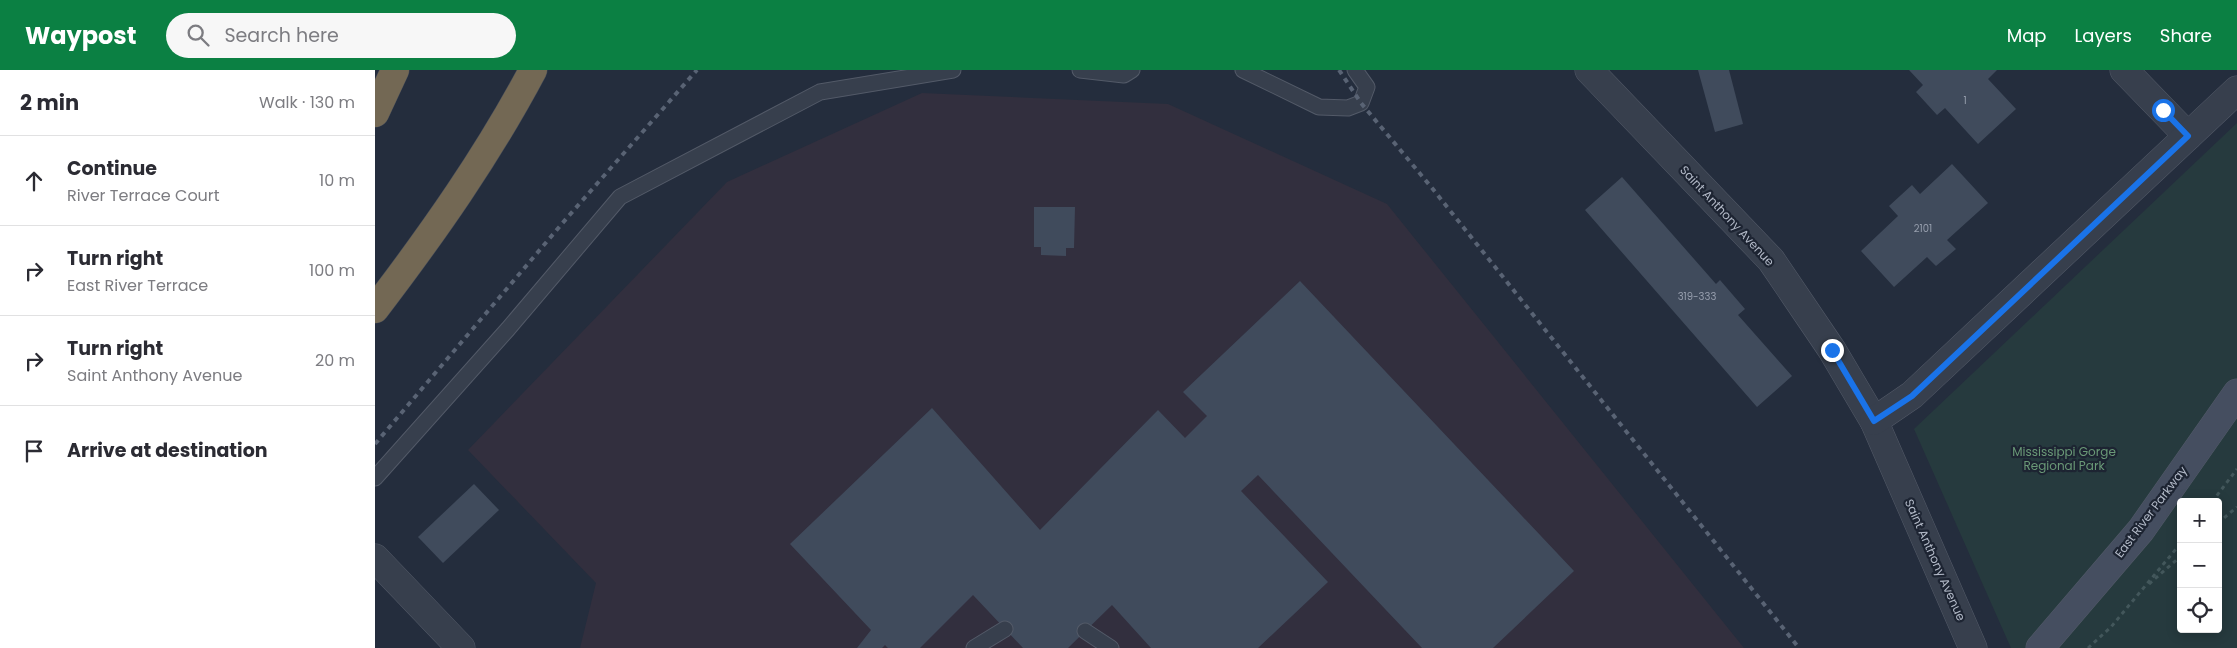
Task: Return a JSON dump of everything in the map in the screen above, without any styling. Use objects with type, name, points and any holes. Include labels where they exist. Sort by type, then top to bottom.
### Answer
[{"type":"highway","points":[[375,113],[395,70]]},
{"type":"highway","points":[[375,309],[432,232],[474,169],[510,112],[533,70]]},
{"type":"street","name":"Saint Anthony Avenue","points":[[1589,70],[1771,260],[1832,350],[1874,421],[1973,648]]},
{"type":"street","points":[[2124,70],[2188,136]]},
{"type":"street","points":[[1874,421],[1912,396],[2237,90]]},
{"type":"street","name":"East River Parkway","points":[[2040,648],[2141,530],[2237,393]]},
{"type":"street","points":[[375,558],[461,648]]},
{"type":"lane","points":[[375,478],[508,329],[620,197],[819,92],[953,70]]},
{"type":"lane","points":[[1080,70],[1124,75],[1132,70]]},
{"type":"lane","points":[[1243,70],[1319,107],[1348,108],[1361,103],[1367,87],[1355,70]]},
{"type":"lane","points":[[974,648],[1005,629]]},
{"type":"lane","points":[[1085,631],[1111,648]]},
{"type":"path","points":[[2216,498],[2237,469]]},
{"type":"path","points":[[2222,520],[2237,507]]},
{"type":"path","points":[[2088,648],[2111,627],[2177,548]]},
{"type":"path","points":[[2141,591],[2177,560]]},
{"type":"shaded area","points":[[922,93],[1168,104],[1387,204],[1744,648],[580,648],[596,583],[468,450],[727,182]]},
{"type":"green space","name":"Mississippi Gorge Regional Park","points":[[2237,123],[2237,648],[2011,648],[1914,429]]},
{"type":"building","points":[[1698,70],[1729,70],[1743,124],[1715,132]]},
{"type":"building","points":[[1909,70],[1997,70],[1988,79],[2016,109],[1978,144],[1945,108],[1937,115],[1916,92],[1923,85]]},
{"type":"building","points":[[1952,164],[1988,203],[1947,240],[1956,249],[1936,266],[1927,257],[1894,287],[1861,251],[1898,216],[1889,206],[1912,185],[1920,194]]},
{"type":"building","points":[[1622,177],[1716,284],[1720,280],[1745,309],[1738,315],[1792,376],[1757,407],[1585,210]]},
{"type":"building","points":[[1034,207],[1075,207],[1074,248],[1066,248],[1066,256],[1041,255],[1041,247],[1034,247]]},
{"type":"building","points":[[1300,281],[1574,571],[1493,648],[1422,648],[1258,475],[1241,491],[1328,582],[1258,648],[1151,648],[1112,605],[1068,648],[1023,648],[973,595],[920,648],[888,648],[885,645],[882,648],[857,648],[871,630],[790,544],[932,408],[1040,530],[1158,410],[1185,438],[1207,416],[1183,392]]},
{"type":"building","points":[[474,484],[499,510],[443,563],[418,537]]},
{"type":"railway","points":[[375,444],[566,219],[697,70]]},
{"type":"railway","points":[[1339,70],[1361,103],[1432,188],[1799,648]]},
{"type":"route","points":[[1832,350],[1874,421],[1912,396],[2188,136],[2163,110]]}]
